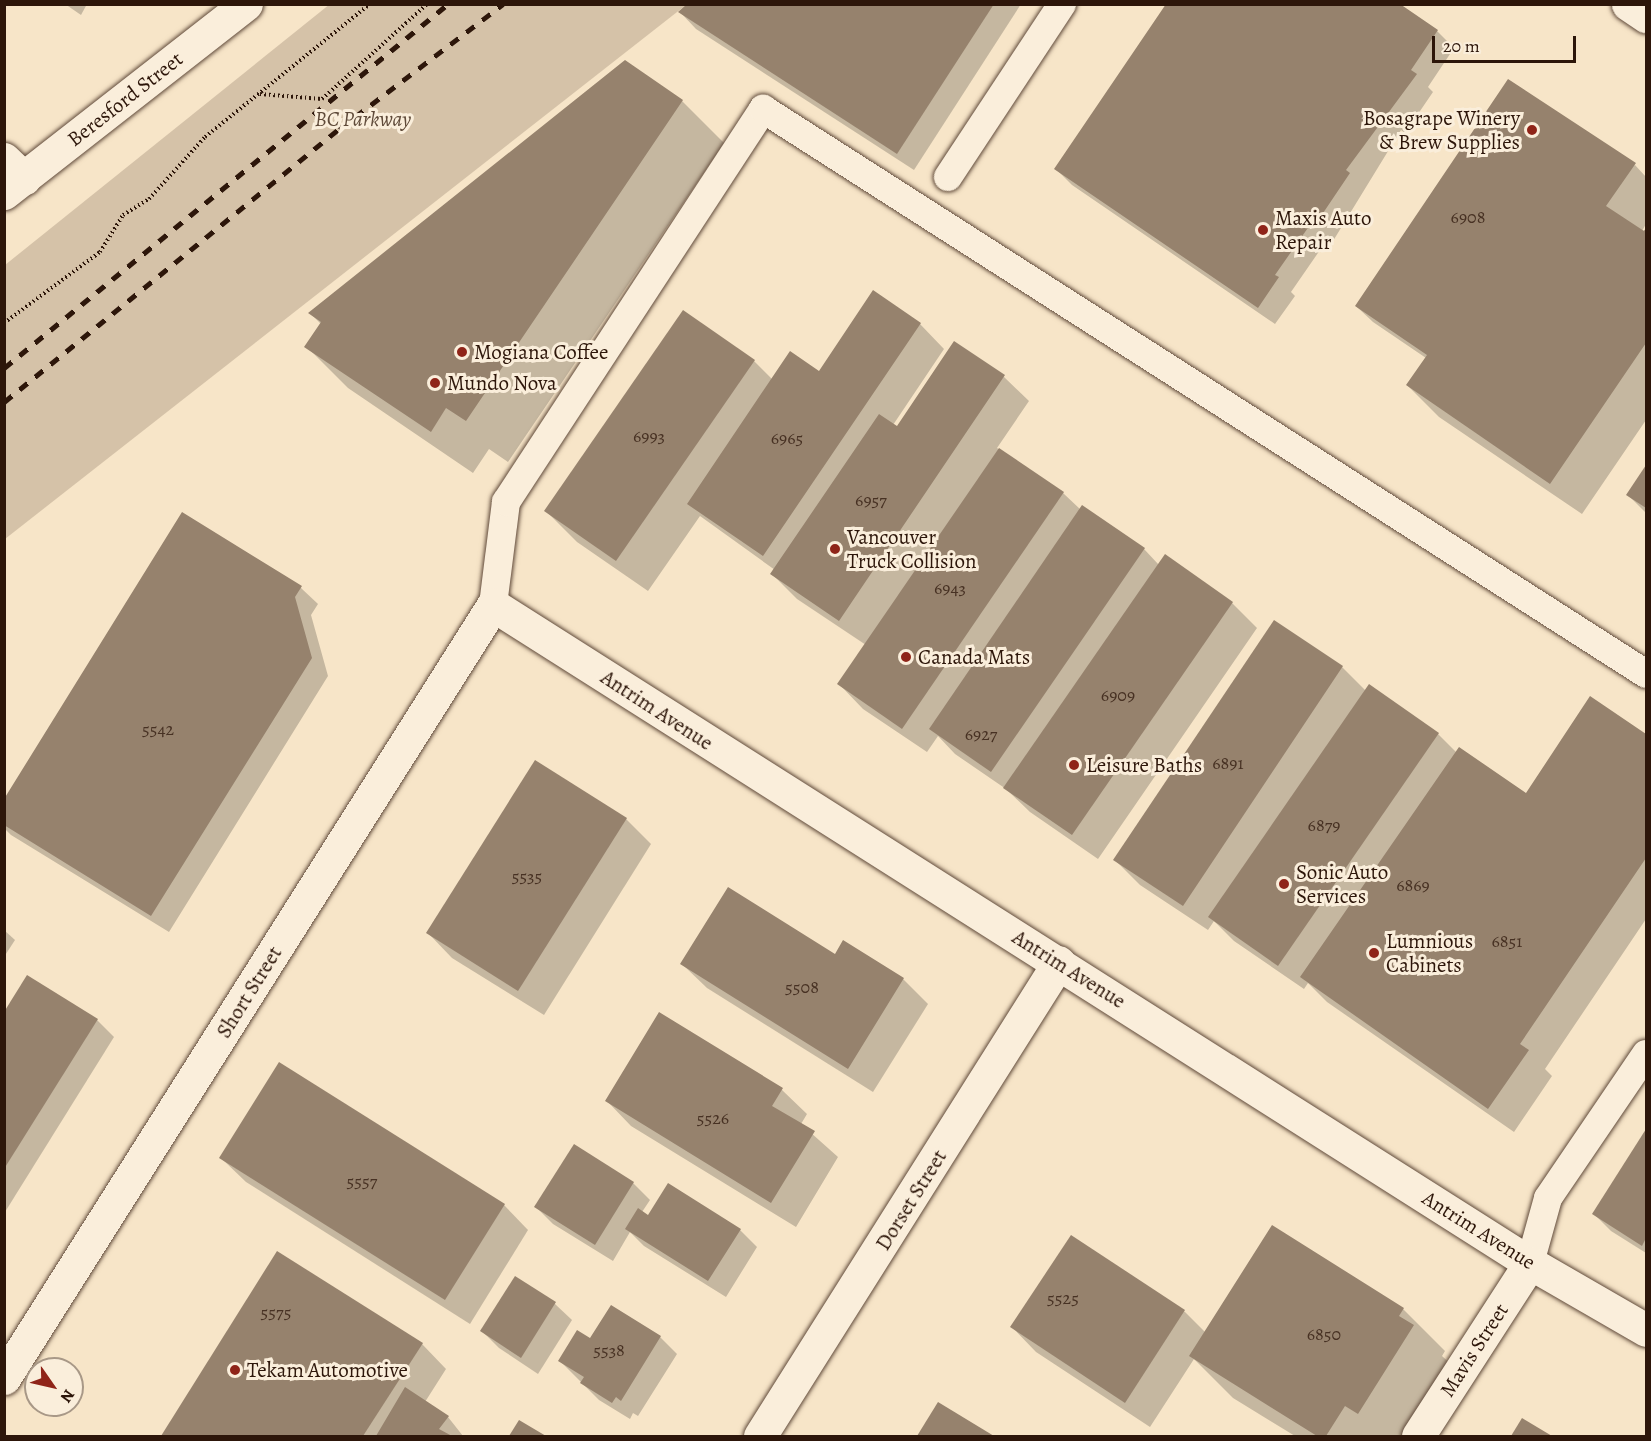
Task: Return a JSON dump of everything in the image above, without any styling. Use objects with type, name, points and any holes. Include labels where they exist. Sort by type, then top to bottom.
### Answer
[{"type":"street","name":"Beresford Street","points":[[11,176],[246,4]]},
{"type":"street","points":[[1628,4],[1647,16]]},
{"type":"street","name":"Antrim Avenue","points":[[493,605],[1059,962],[1530,1263],[1647,1330]]},
{"type":"street","name":"Short Street","points":[[4,1378],[493,605]]},
{"type":"street","name":"Dorset Street","points":[[760,1437],[1059,962]]},
{"type":"street","name":"Mavis Street","points":[[1419,1437],[1530,1263]]},
{"type":"lane","points":[[948,177],[1062,4]]},
{"type":"lane","points":[[493,605],[506,502],[763,109],[1647,674]]},
{"type":"lane","points":[[1530,1263],[1548,1198],[1647,1054]]},
{"type":"path","points":[[4,323],[100,252],[123,215],[149,199],[205,137],[370,4]]},
{"type":"path","points":[[259,94],[322,99],[427,4]]},
{"type":"green space","name":"BC Parkway","points":[[330,4],[686,5],[5,539],[5,265]]},
{"type":"building","points":[[687,4],[994,4],[897,154],[678,12]]},
{"type":"building","points":[[1166,4],[1400,4],[1438,30],[1411,70],[1417,74],[1346,170],[1350,173],[1315,225],[1312,222],[1275,275],[1279,277],[1258,308],[1054,169]]},
{"type":"building","points":[[625,60],[683,100],[466,421],[446,408],[431,432],[304,347],[321,322],[308,313]]},
{"type":"building","points":[[1508,79],[1636,163],[1606,206],[1644,231],[1646,228],[1646,343],[1550,484],[1406,385],[1427,355],[1355,306]]},
{"type":"building","points":[[873,290],[921,323],[763,556],[687,504],[790,351],[819,371]]},
{"type":"building","points":[[683,310],[755,360],[616,561],[544,511]]},
{"type":"building","points":[[954,341],[1005,375],[839,621],[770,574],[879,414],[897,426]]},
{"type":"building","points":[[999,448],[1064,492],[902,729],[837,684]]},
{"type":"building","points":[[1646,465],[1646,508],[1626,495]]},
{"type":"building","points":[[1082,505],[1145,548],[991,772],[929,729]]},
{"type":"building","points":[[182,512],[302,586],[295,597],[312,658],[151,916],[4,825],[4,799]]},
{"type":"building","points":[[1165,554],[1233,602],[1072,835],[1003,788]]},
{"type":"building","points":[[1274,620],[1343,666],[1183,906],[1113,860]]},
{"type":"building","points":[[1369,684],[1439,733],[1278,966],[1208,917]]},
{"type":"building","points":[[1590,696],[1646,734],[1646,858],[1520,1044],[1529,1050],[1488,1109],[1300,977],[1459,747],[1526,793]]},
{"type":"building","points":[[535,760],[627,818],[518,991],[426,933]]},
{"type":"building","points":[[728,887],[835,954],[843,940],[904,978],[848,1069],[680,964]]},
{"type":"building","points":[[27,975],[98,1019],[4,1169],[4,1012]]},
{"type":"building","points":[[659,1012],[783,1088],[772,1106],[815,1131],[771,1203],[605,1101]]},
{"type":"building","points":[[279,1062],[505,1204],[445,1300],[219,1158]]},
{"type":"building","points":[[1646,1129],[1646,1238],[1642,1246],[1592,1214]]},
{"type":"building","points":[[574,1144],[634,1182],[595,1245],[534,1207]]},
{"type":"building","points":[[668,1183],[741,1229],[708,1281],[625,1229],[638,1208],[648,1215]]},
{"type":"building","points":[[1272,1225],[1404,1308],[1399,1316],[1414,1325],[1358,1414],[1345,1406],[1326,1436],[1317,1436],[1189,1356]]},
{"type":"building","points":[[1071,1235],[1185,1310],[1125,1403],[1010,1327]]},
{"type":"building","points":[[277,1251],[423,1343],[363,1436],[161,1436]]},
{"type":"building","points":[[515,1276],[556,1302],[521,1358],[480,1331]]},
{"type":"building","points":[[611,1305],[661,1336],[621,1401],[616,1397],[612,1403],[580,1383],[584,1377],[558,1361],[577,1330],[590,1338]]},
{"type":"building","points":[[405,1387],[449,1416],[439,1429],[452,1436],[376,1436]]},
{"type":"building","points":[[938,1402],[994,1436],[917,1436]]},
{"type":"building","points":[[1522,1418],[1552,1436],[1511,1436]]},
{"type":"building","points":[[519,1420],[546,1436],[509,1436]]},
{"type":"railway","points":[[4,368],[448,4]]},
{"type":"railway","points":[[4,402],[339,129],[503,4]]},
{"type":"place","name":"Bosagrape Winery & Brew Supplies","points":[[1532,130]]},
{"type":"place","name":"Maxis Auto Repair","points":[[1263,230]]},
{"type":"place","name":"Mogiana Coffee","points":[[462,352]]},
{"type":"place","name":"Mundo Nova","points":[[435,383]]},
{"type":"place","name":"Vancouver Truck Collision","points":[[835,549]]},
{"type":"place","name":"Canada Mats","points":[[906,657]]},
{"type":"place","name":"Leisure Baths","points":[[1074,765]]},
{"type":"place","name":"Sonic Auto Services","points":[[1284,884]]},
{"type":"place","name":"Lumnious Cabinets","points":[[1374,953]]},
{"type":"place","name":"Tekam Automotive","points":[[235,1370]]}]
